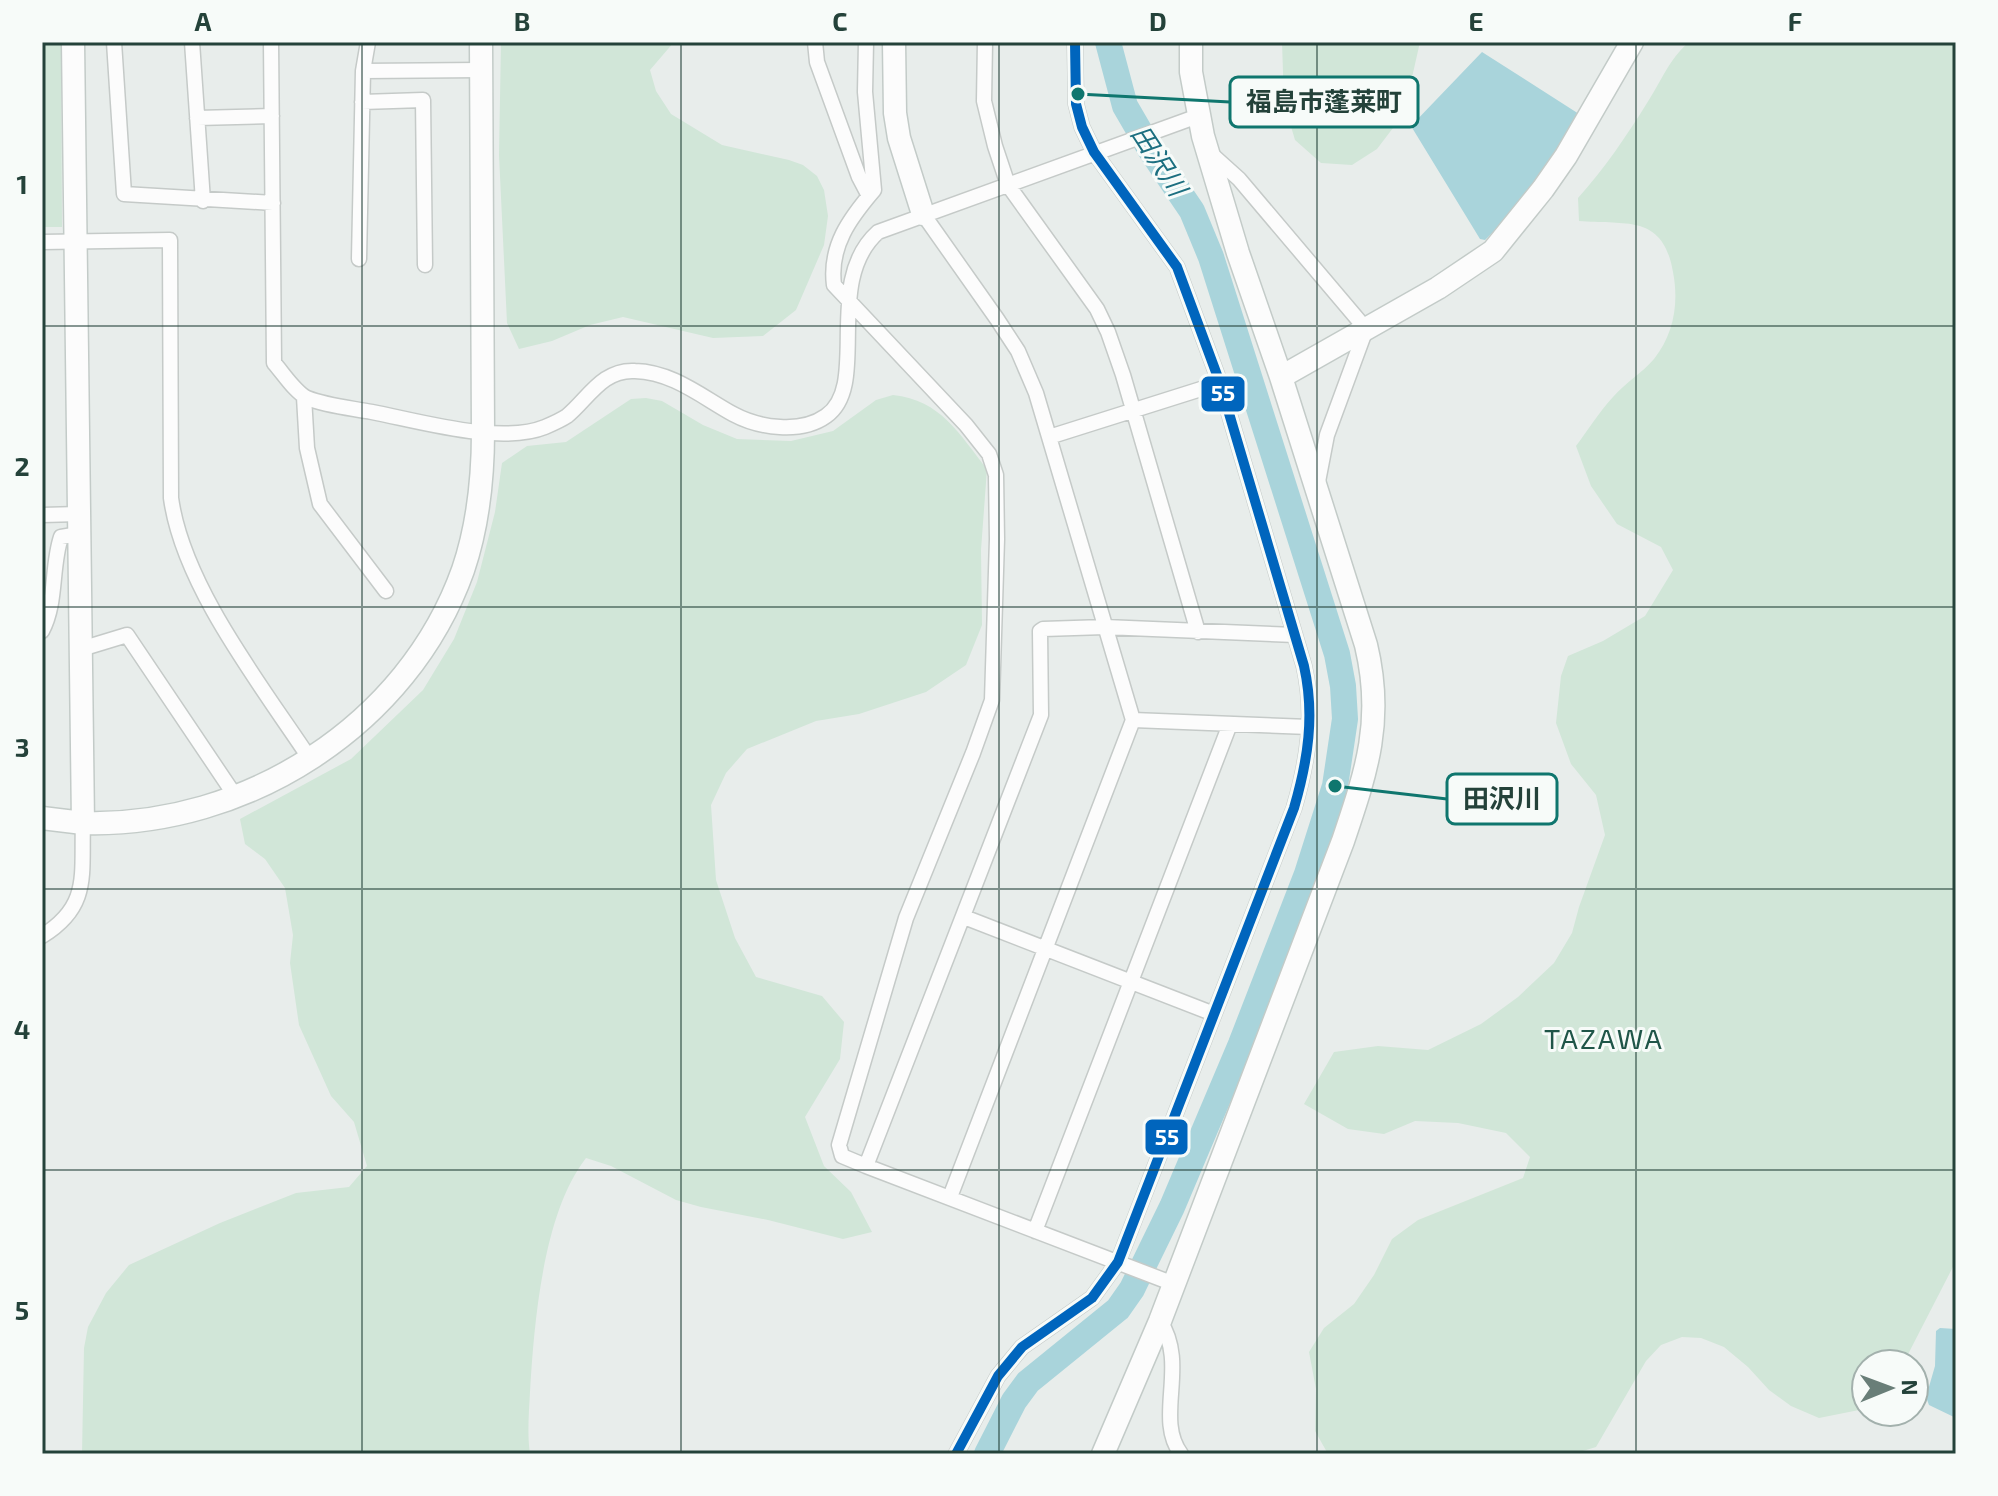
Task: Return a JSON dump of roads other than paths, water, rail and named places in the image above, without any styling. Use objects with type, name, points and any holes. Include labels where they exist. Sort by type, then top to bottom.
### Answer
[{"type":"street","points":[[42,936],[62,923],[78,901],[82,875],[73,42]]},
{"type":"street","points":[[114,42],[124,194],[273,203]]},
{"type":"street","points":[[192,42],[203,201]]},
{"type":"street","points":[[271,42],[274,363],[304,397],[483,432],[524,432],[543,428],[566,416],[589,391],[613,375],[632,370],[650,372],[684,384],[736,416],[772,427],[805,426],[816,422],[837,405],[843,391],[851,277],[866,243],[878,232],[1198,116]]},
{"type":"street","points":[[359,259],[363,71],[368,42]]},
{"type":"street","points":[[42,818],[83,823],[124,823],[197,809],[236,797],[310,759],[339,739],[386,695],[436,629],[451,600],[470,546],[482,485],[481,42]]},
{"type":"street","points":[[815,42],[817,62],[859,177],[869,196]]},
{"type":"street","points":[[866,42],[865,92],[874,190],[849,222],[837,244],[832,263],[834,285],[989,454],[996,475],[997,539],[992,700],[906,918],[839,1145],[842,1156],[866,1166],[1174,1284]]},
{"type":"street","points":[[894,42],[895,113],[899,138],[923,214],[1018,351],[1036,393],[1133,720],[950,1197]]},
{"type":"street","points":[[985,42],[984,101],[1008,185],[1097,309],[1118,360],[1198,632]]},
{"type":"street","points":[[956,1454],[998,1376],[1022,1347],[1092,1298],[1118,1262],[1294,808],[1308,754],[1308,682],[1220,383],[1177,267],[1094,152],[1082,127],[1076,104],[1075,42]]},
{"type":"street","points":[[1103,1454],[1160,1321],[1343,841],[1365,776],[1375,705],[1374,677],[1366,645],[1238,253],[1198,116],[1191,72],[1191,42]]},
{"type":"street","points":[[1281,377],[1438,288],[1493,251],[1566,156],[1632,42]]},
{"type":"street","points":[[363,71],[481,70]]},
{"type":"street","points":[[362,102],[423,100],[425,265]]},
{"type":"street","points":[[197,118],[272,116]]},
{"type":"street","points":[[1208,151],[1266,209],[1366,329]]},
{"type":"street","points":[[42,242],[170,240],[171,498],[175,519],[200,587],[310,759]]},
{"type":"street","points":[[1316,492],[1327,435],[1366,329]]},
{"type":"street","points":[[1049,437],[1220,383]]},
{"type":"street","points":[[304,397],[307,448],[320,504],[386,591]]},
{"type":"street","points":[[42,515],[79,524]]},
{"type":"street","points":[[42,631],[50,609],[61,537],[79,524]]},
{"type":"street","points":[[866,1166],[1041,715],[1040,631],[1105,627],[1295,635]]},
{"type":"street","points":[[81,649],[127,635],[236,797]]},
{"type":"street","points":[[1133,720],[1309,727]]},
{"type":"street","points":[[1035,1231],[1230,724]]},
{"type":"street","points":[[964,917],[1214,1014]]},
{"type":"street","points":[[1160,1321],[1174,1359],[1170,1415],[1172,1437],[1181,1454]]},
{"type":"water","points":[[1482,52],[1579,114],[1532,194],[1485,240],[1480,239],[1411,126]]},
{"type":"water","points":[[1940,1328],[1956,1329],[1956,1418],[1930,1405],[1936,1331]]},
{"type":"waterway","name":"田沢川","points":[[987,1454],[1014,1401],[1028,1382],[1118,1309],[1132,1289],[1172,1207],[1241,1044],[1307,874],[1335,786],[1345,719],[1337,654],[1211,257],[1192,211],[1125,106],[1108,42]]},
{"type":"place","name":"福島市蓬莱町","points":[[1078,94]]},
{"type":"place","name":"田沢川","points":[[1335,786]]},
{"type":"district","name":"TAZAWA","points":[[1604,1038]]}]
